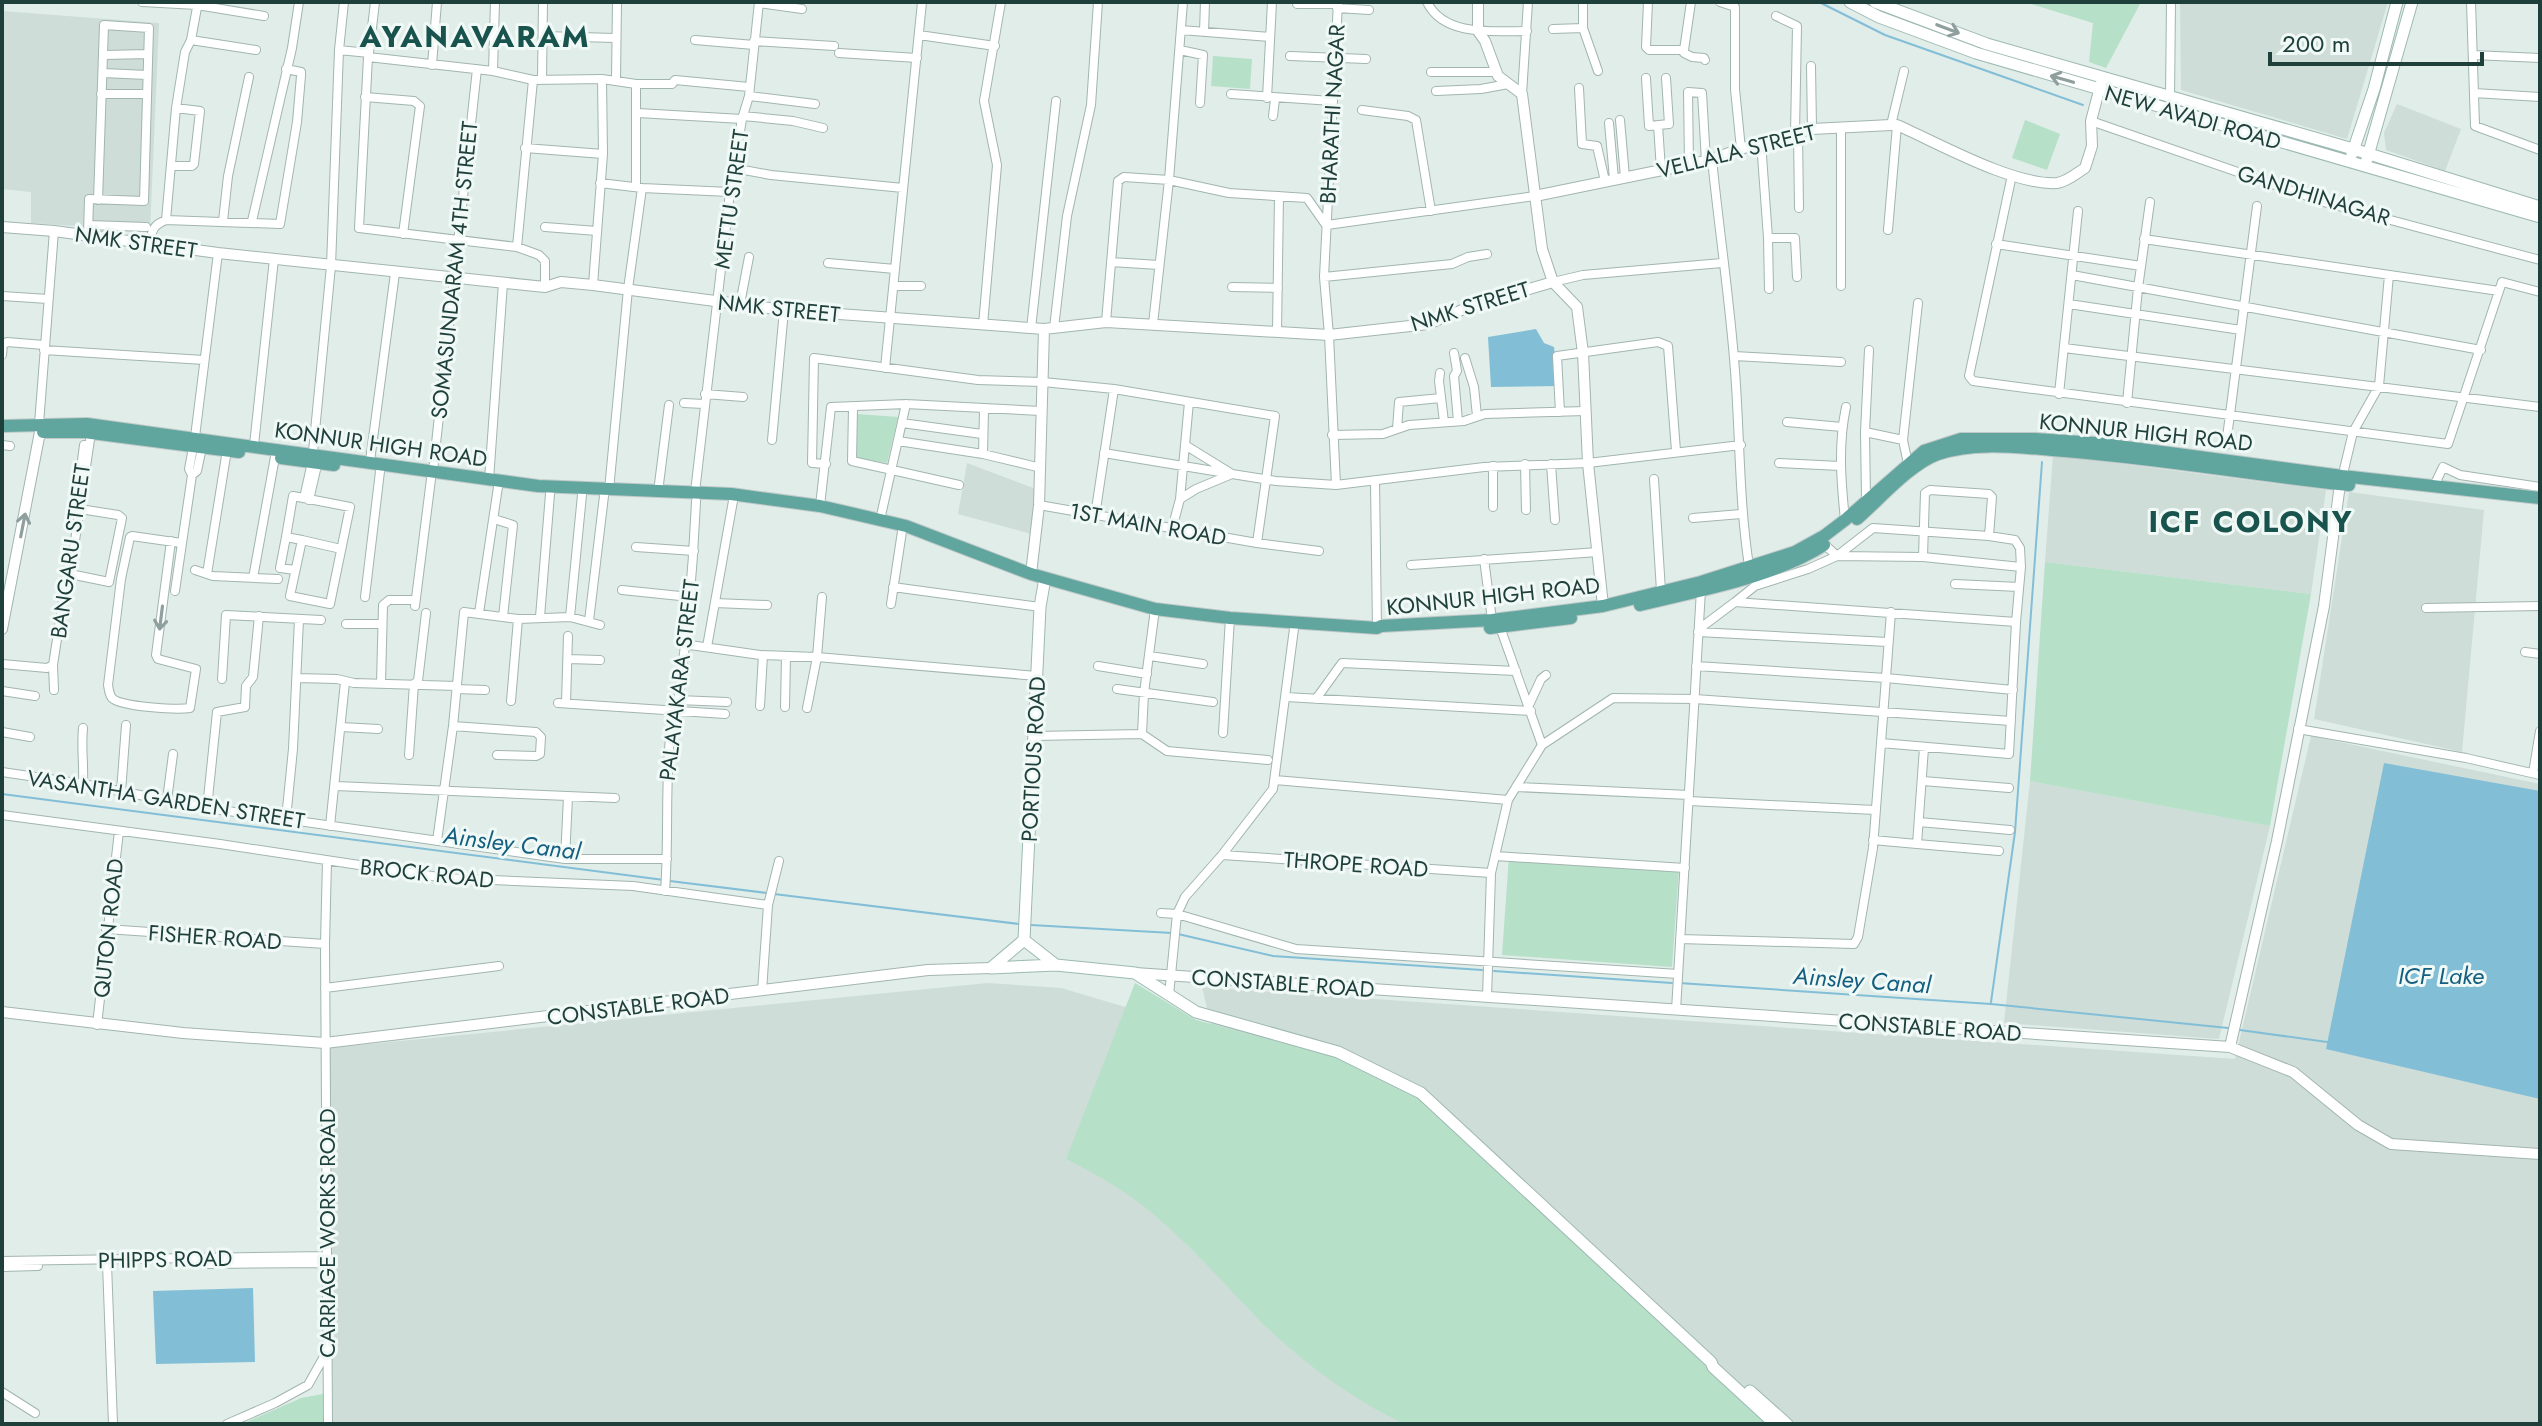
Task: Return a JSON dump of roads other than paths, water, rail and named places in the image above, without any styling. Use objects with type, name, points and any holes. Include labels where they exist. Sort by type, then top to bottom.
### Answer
[{"type":"main road","name":"NEW AVADI ROAD","points":[[1850,2],[1879,17],[1976,53],[2170,98],[2353,149],[2540,207]]},
{"type":"main road","name":"NEW AVADI ROAD","points":[[1875,2],[2101,84],[2349,162],[2540,217]]},
{"type":"main road","points":[[2365,166],[2397,2]]},
{"type":"main road","points":[[2349,162],[2381,88],[2412,2]]},
{"type":"main road","name":"KONNUR HIGH ROAD","points":[[2,429],[87,424],[198,442],[227,450],[377,465],[550,494],[658,492],[733,501],[755,498]]},
{"type":"main road","name":"KONNUR HIGH ROAD","points":[[40,428],[254,445],[315,458]]},
{"type":"main road","name":"KONNUR HIGH ROAD","points":[[494,484],[607,493],[731,494],[820,506],[903,525],[1031,574],[1155,609],[1230,618],[1377,628],[1496,624],[1603,606],[1701,582],[1795,552],[1845,520],[1924,451],[1961,439],[2035,439],[2225,452],[2341,480],[2434,486],[2540,498]]},
{"type":"main road","points":[[1496,624],[1585,616],[1701,590],[1784,565],[1824,544],[1914,469],[1934,456],[1957,449],[2008,447],[2103,453],[2540,506]]},
{"type":"main road","name":"PORTIOUS ROAD","points":[[1024,940],[1040,607],[1045,578]]},
{"type":"main road","points":[[991,968],[1024,940],[1056,965]]},
{"type":"main road","name":"CONSTABLE ROAD","points":[[991,968],[1056,965],[1135,973]]},
{"type":"main road","points":[[1135,973],[1196,1012],[1338,1052],[1421,1093],[1775,1424]]},
{"type":"main road","points":[[1711,1362],[1718,1364],[1787,1424]]},
{"type":"street","points":[[142,2],[198,4],[264,16]]},
{"type":"street","points":[[252,221],[297,23],[299,2]]},
{"type":"street","points":[[306,499],[315,458],[331,266],[339,50],[344,2]]},
{"type":"street","points":[[375,2],[365,97],[359,228],[517,247],[539,255],[545,261],[545,287]]},
{"type":"street","points":[[432,65],[437,2]]},
{"type":"street","points":[[493,71],[495,2]]},
{"type":"street","points":[[517,247],[525,148],[543,36],[543,2]]},
{"type":"street","points":[[616,79],[617,2]]},
{"type":"street","points":[[759,2],[802,9]]},
{"type":"street","name":"METTU STREET","points":[[696,496],[705,394],[733,168],[749,91],[759,2]]},
{"type":"street","points":[[885,368],[922,2]]},
{"type":"street","points":[[983,325],[997,165],[984,101],[1001,2]]},
{"type":"street","points":[[1031,574],[1039,505],[1041,411],[1049,329],[1067,216],[1091,105],[1098,2]]},
{"type":"street","points":[[1153,324],[1169,180],[1183,2]]},
{"type":"street","points":[[1204,32],[1205,2]]},
{"type":"street","points":[[1272,2],[1273,116]]},
{"type":"street","points":[[1427,2],[1434,14],[1444,22],[1478,31],[1527,31]]},
{"type":"street","points":[[1478,2],[1478,31],[1496,72],[1522,94]]},
{"type":"street","points":[[1528,2],[1522,94],[1542,249],[1553,282],[1577,307],[1583,353],[1588,463],[1603,606]]},
{"type":"street","points":[[1583,2],[1583,28],[1598,71]]},
{"type":"street","points":[[1648,2],[1646,47],[1649,50],[1684,50]]},
{"type":"street","points":[[1691,2],[1684,53],[1705,60]]},
{"type":"street","points":[[1720,2],[1735,7],[1735,89],[1741,149]]},
{"type":"street","points":[[2170,98],[2171,2]]},
{"type":"street","points":[[2471,2],[2475,126],[2540,150]]},
{"type":"street","points":[[166,220],[176,108],[185,52],[191,40],[198,4]]},
{"type":"street","points":[[1297,4],[1338,5],[1369,10]]},
{"type":"street","name":"BHARATHI NAGAR","points":[[1336,485],[1324,277],[1338,5]]},
{"type":"street","points":[[1776,16],[1797,26],[1799,208]]},
{"type":"street","points":[[98,200],[104,25],[149,28],[144,201],[98,200],[89,199],[88,230],[146,227]]},
{"type":"street","points":[[1553,29],[1583,28]]},
{"type":"street","points":[[1181,30],[1270,37]]},
{"type":"street","points":[[919,35],[995,46]]},
{"type":"street","points":[[543,36],[615,38]]},
{"type":"street","points":[[191,40],[256,50]]},
{"type":"street","points":[[695,40],[837,49],[917,58]]},
{"type":"street","points":[[339,50],[538,80],[616,79],[636,84],[672,84],[675,80],[815,104]]},
{"type":"street","points":[[1180,50],[1203,55],[1200,103]]},
{"type":"street","points":[[104,55],[148,54]]},
{"type":"street","points":[[2473,55],[2540,58]]},
{"type":"street","points":[[1290,56],[1366,59]]},
{"type":"street","points":[[1811,66],[1812,129]]},
{"type":"street","points":[[150,243],[152,229],[166,220],[280,224],[297,122],[301,76],[301,72],[286,69]]},
{"type":"street","name":"SOMASUNDARAM 4TH STREET","points":[[382,624],[385,602],[415,603],[477,69]]},
{"type":"street","points":[[1888,230],[1894,125],[1904,71]]},
{"type":"street","points":[[1431,72],[1496,72]]},
{"type":"street","points":[[103,73],[147,75]]},
{"type":"street","points":[[223,221],[228,176],[249,77]]},
{"type":"street","points":[[1646,78],[1649,126],[1669,124],[1666,78]]},
{"type":"street","points":[[593,285],[603,154],[602,79]]},
{"type":"street","points":[[589,621],[607,493],[639,187],[636,84]]},
{"type":"street","points":[[1436,91],[1508,84]]},
{"type":"street","points":[[2091,121],[2101,84]]},
{"type":"street","points":[[1579,88],[1582,144],[1597,146],[1615,179]]},
{"type":"street","points":[[1689,164],[1688,92],[1702,93],[1734,356],[1741,445],[1741,514],[1749,566]]},
{"type":"street","points":[[2474,93],[2540,97]]},
{"type":"street","points":[[101,94],[147,94]]},
{"type":"street","points":[[1231,94],[1332,101]]},
{"type":"street","points":[[365,97],[420,104],[403,234]]},
{"type":"street","points":[[1031,329],[1056,101]]},
{"type":"street","points":[[172,166],[194,164],[200,111],[176,108]]},
{"type":"street","points":[[1362,110],[1408,116],[1416,120],[1431,211]]},
{"type":"street","points":[[638,113],[793,121],[823,128]]},
{"type":"street","points":[[1615,179],[1620,120]]},
{"type":"street","name":"VELLALA STREET","points":[[1327,225],[1535,196],[1709,160],[1812,129],[1894,125],[2012,175],[2033,181],[2061,183],[2085,168],[2092,146],[2091,121]]},
{"type":"street","name":"GANDHINAGAR","points":[[2091,121],[2327,203],[2540,260]]},
{"type":"street","points":[[1609,123],[1615,179]]},
{"type":"street","points":[[1658,125],[1661,170]]},
{"type":"street","points":[[1841,129],[1841,286]]},
{"type":"street","points":[[1761,142],[1769,289]]},
{"type":"street","points":[[525,148],[603,154]]},
{"type":"street","points":[[733,168],[771,175],[903,188]]},
{"type":"street","points":[[2012,175],[1970,379],[2059,394],[2448,444],[2502,282],[2540,292]]},
{"type":"street","points":[[1106,322],[1118,181],[1124,177],[1169,180],[1229,193],[1307,198],[1327,225]]},
{"type":"street","points":[[600,183],[730,192]]},
{"type":"street","points":[[1277,332],[1279,196]]},
{"type":"street","points":[[2127,403],[2150,202]]},
{"type":"street","points":[[2225,452],[2257,206]]},
{"type":"street","points":[[2059,394],[2078,211]]},
{"type":"street","name":"NMK STREET","points":[[2,227],[88,230],[218,253],[395,273],[545,287],[561,282],[784,310],[1031,329],[1106,322],[1329,335],[1428,324],[1474,305],[1553,282]]},
{"type":"street","points":[[545,227],[597,231]]},
{"type":"street","points":[[2,629],[40,428],[54,231]]},
{"type":"street","points":[[1768,238],[1795,238],[1797,277]]},
{"type":"street","points":[[2144,239],[2499,291]]},
{"type":"street","points":[[1996,244],[2141,266]]},
{"type":"street","points":[[175,591],[192,475],[197,471],[204,360],[218,253]]},
{"type":"street","points":[[1324,277],[1452,264],[1487,254]]},
{"type":"street","points":[[740,304],[749,257]]},
{"type":"street","points":[[254,445],[274,259]]},
{"type":"street","points":[[1111,262],[1159,265]]},
{"type":"street","points":[[828,263],[895,269]]},
{"type":"street","points":[[1553,282],[1583,275],[1722,263]]},
{"type":"street","points":[[365,597],[395,273]]},
{"type":"street","points":[[2072,275],[2481,350]]},
{"type":"street","points":[[2230,1047],[2271,869],[2324,606],[2341,480],[2353,432],[2379,386],[2389,275]]},
{"type":"street","points":[[479,613],[494,519],[503,283]]},
{"type":"street","points":[[894,286],[921,286]]},
{"type":"street","points":[[1232,287],[1278,288]]},
{"type":"street","points":[[2,296],[48,299]]},
{"type":"street","points":[[1908,464],[1903,440],[1918,303]]},
{"type":"street","points":[[2069,304],[2241,330]]},
{"type":"street","points":[[772,440],[784,310]]},
{"type":"street","points":[[2,355],[3,345],[7,342],[204,360]]},
{"type":"street","points":[[1560,412],[1557,356],[1658,342],[1668,346],[1676,451]]},
{"type":"street","points":[[2064,348],[2540,407]]},
{"type":"street","points":[[1866,499],[1869,350]]},
{"type":"street","points":[[1454,353],[1458,421]]},
{"type":"street","points":[[1734,356],[1841,362]]},
{"type":"street","points":[[826,464],[812,463],[814,358],[978,380],[1114,389],[1275,416],[1257,543]]},
{"type":"street","points":[[1465,358],[1474,387],[1477,416]]},
{"type":"street","points":[[1440,373],[1444,422]]},
{"type":"street","points":[[1095,516],[1114,389]]},
{"type":"street","points":[[705,394],[743,397]]},
{"type":"street","points":[[1397,429],[1399,402],[1441,398]]},
{"type":"street","points":[[1172,529],[1180,499],[1189,402]]},
{"type":"street","points":[[684,403],[704,404]]},
{"type":"street","points":[[820,506],[831,407],[906,404],[1041,411]]},
{"type":"street","points":[[880,520],[906,404]]},
{"type":"street","points":[[658,492],[669,405]]},
{"type":"street","points":[[1845,520],[1840,466],[1846,407]]},
{"type":"street","points":[[853,408],[852,461],[959,485]]},
{"type":"street","points":[[983,454],[984,410]]},
{"type":"street","points":[[1332,435],[1373,435],[1477,416],[1585,411]]},
{"type":"street","points":[[1787,422],[1842,427]]},
{"type":"street","points":[[902,423],[982,434]]},
{"type":"street","points":[[1865,432],[1903,440]]},
{"type":"street","points":[[80,509],[122,518],[109,582],[70,575],[89,433]]},
{"type":"street","name":"BANGARU STREET","points":[[2,664],[47,668],[53,665],[89,433]]},
{"type":"street","points":[[898,441],[983,454],[1041,468]]},
{"type":"street","points":[[1185,445],[1232,474]]},
{"type":"street","points":[[1104,453],[1267,480],[1336,485],[1493,466],[1588,463],[1741,445]]},
{"type":"street","points":[[207,574],[227,450]]},
{"type":"street","points":[[253,578],[275,457]]},
{"type":"street","points":[[1779,463],[1840,466]]},
{"type":"street","points":[[1525,464],[1526,510]]},
{"type":"street","points":[[1551,464],[1555,520]]},
{"type":"street","points":[[1493,466],[1493,507]]},
{"type":"street","points":[[2434,486],[2443,467],[2460,475],[2540,487]]},
{"type":"street","points":[[1180,499],[1232,474]]},
{"type":"street","points":[[1654,479],[1661,591]]},
{"type":"street","points":[[1375,481],[1377,628]]},
{"type":"street","points":[[1923,557],[1925,493],[1930,490],[1989,494],[1992,497],[1989,536]]},
{"type":"street","points":[[540,617],[550,494]]},
{"type":"street","points":[[570,617],[582,495]]},
{"type":"street","points":[[295,570],[280,568],[293,496],[350,507],[330,604],[290,596],[302,540]]},
{"type":"street","name":"PALAYAKARA STREET","points":[[665,891],[670,733],[677,711],[690,597],[696,496]]},
{"type":"street","points":[[707,647],[733,501]]},
{"type":"street","name":"1ST MAIN ROAD","points":[[1039,505],[1319,551]]},
{"type":"street","points":[[1693,518],[1741,514]]},
{"type":"street","points":[[494,519],[513,525],[503,617]]},
{"type":"street","points":[[891,604],[903,525]]},
{"type":"street","points":[[1698,631],[1755,586],[1837,556],[1873,528],[2015,540],[2019,543],[2021,567],[2009,754],[1881,743]]},
{"type":"street","points":[[171,541],[156,655],[159,659],[196,669],[188,709],[117,701],[108,690],[121,579],[130,537],[171,541],[181,543]]},
{"type":"street","points":[[286,537],[341,549]]},
{"type":"street","points":[[1824,544],[1837,556],[1923,557],[2021,567]]},
{"type":"street","points":[[636,547],[694,551]]},
{"type":"street","points":[[1411,565],[1598,552]]},
{"type":"street","points":[[1484,559],[1496,624],[1542,745]]},
{"type":"street","points":[[195,570],[207,574],[278,579]]},
{"type":"street","points":[[1955,584],[2019,587]]},
{"type":"street","points":[[893,587],[1040,607]]},
{"type":"street","points":[[622,590],[690,597]]},
{"type":"street","points":[[1676,1010],[1701,590]]},
{"type":"street","points":[[807,708],[817,657],[822,597]]},
{"type":"street","points":[[1735,602],[2016,622]]},
{"type":"street","points":[[715,603],[767,605]]},
{"type":"street","points":[[2426,608],[2540,606]]},
{"type":"street","points":[[1142,734],[1155,609]]},
{"type":"street","points":[[437,841],[453,726],[463,615],[467,611],[518,619],[570,617],[600,625]]},
{"type":"street","points":[[1680,939],[1854,944],[1864,906],[1873,840],[1891,612]]},
{"type":"street","points":[[409,755],[414,684],[418,681],[426,613]]},
{"type":"street","points":[[222,679],[226,615],[321,620]]},
{"type":"street","points":[[207,808],[217,712],[245,707],[246,686],[253,677],[259,616]]},
{"type":"street","points":[[1223,733],[1230,618]]},
{"type":"street","points":[[286,819],[299,619]]},
{"type":"street","points":[[511,701],[518,619]]},
{"type":"street","points":[[1169,995],[1177,914],[1185,897],[1273,789],[1295,621]]},
{"type":"street","points":[[346,624],[382,624],[381,683]]},
{"type":"street","points":[[1698,631],[1888,642]]},
{"type":"street","points":[[568,636],[569,659],[562,703],[725,714]]},
{"type":"street","points":[[683,644],[763,655],[1037,676]]},
{"type":"street","points":[[2525,652],[2540,654]]},
{"type":"street","points":[[760,706],[763,655]]},
{"type":"street","points":[[785,707],[786,656]]},
{"type":"street","points":[[1150,656],[1203,664]]},
{"type":"street","points":[[569,659],[600,660]]},
{"type":"street","points":[[1316,699],[1342,663],[1516,671]]},
{"type":"street","points":[[53,665],[54,690]]},
{"type":"street","points":[[1098,666],[1147,674]]},
{"type":"street","points":[[1696,666],[2013,690]]},
{"type":"street","points":[[1530,708],[1541,679],[1546,675]]},
{"type":"street","points":[[297,678],[485,690]]},
{"type":"street","points":[[330,826],[345,682]]},
{"type":"street","points":[[1117,689],[1213,702]]},
{"type":"street","points":[[2,691],[35,696]]},
{"type":"street","points":[[1286,697],[1530,708]]},
{"type":"street","points":[[1487,997],[1491,873],[1508,800],[1542,745],[1610,698],[1695,699],[2011,721]]},
{"type":"street","points":[[678,700],[727,702]]},
{"type":"street","points":[[121,792],[126,725]]},
{"type":"street","points":[[453,726],[536,732],[541,737],[540,754],[536,756],[497,755]]},
{"type":"street","points":[[341,727],[378,729]]},
{"type":"street","points":[[83,728],[83,784]]},
{"type":"street","points":[[2298,729],[2536,774],[2539,735]]},
{"type":"street","points":[[2,732],[30,737]]},
{"type":"street","points":[[1034,736],[1142,734],[1167,751],[1268,760]]},
{"type":"street","points":[[1917,844],[1924,748]]},
{"type":"street","points":[[167,800],[173,754]]},
{"type":"street","name":"VASANTHA GARDEN STREET","points":[[2,772],[207,808],[565,859],[667,859]]},
{"type":"street","points":[[1275,780],[1508,800]]},
{"type":"street","points":[[1923,781],[2009,788]]},
{"type":"street","points":[[336,786],[615,798]]},
{"type":"street","points":[[1516,787],[1875,810]]},
{"type":"street","points":[[565,859],[568,797]]},
{"type":"street","name":"BROCK ROAD","points":[[2,815],[445,878],[633,886],[665,891],[770,897]]},
{"type":"street","points":[[1919,822],[2010,830]]},
{"type":"street","name":"QUTON ROAD","points":[[97,1025],[119,831]]},
{"type":"street","points":[[1873,840],[1999,851]]},
{"type":"street","name":"THROPE ROAD","points":[[1222,855],[1491,873]]},
{"type":"street","points":[[1495,856],[1685,868]]},
{"type":"street","name":"CARRIAGE WORKS ROAD","points":[[327,861],[328,1424]]},
{"type":"street","points":[[762,991],[770,897],[779,861]]},
{"type":"street","points":[[1161,913],[1177,914],[1296,949],[1488,962],[1678,980]]},
{"type":"street","name":"FISHER ROAD","points":[[106,929],[325,944]]},
{"type":"street","points":[[325,988],[499,966]]},
{"type":"street","name":"CONSTABLE ROAD","points":[[2,1012],[97,1025],[325,1043],[928,970],[991,968]]},
{"type":"street","name":"CONSTABLE ROAD","points":[[1135,973],[2230,1047],[2293,1072],[2358,1125],[2391,1144],[2540,1154]]},
{"type":"street","name":"PHIPPS ROAD","points":[[2,1261],[327,1259]]},
{"type":"street","name":"PHIPPS ROAD","points":[[2,1267],[327,1259]]},
{"type":"street","points":[[107,1264],[113,1424]]},
{"type":"street","points":[[227,1424],[308,1385],[328,1350]]},
{"type":"street","points":[[2,1392],[35,1413]]},
{"type":"water","points":[[1536,329],[1544,343],[1554,347],[1558,386],[1491,387],[1488,337]]},
{"type":"water","name":"ICF Lake","points":[[2384,763],[2540,791],[2540,1099],[2326,1049]]},
{"type":"water","points":[[253,1288],[255,1362],[156,1364],[153,1291]]},
{"type":"waterway","points":[[1819,2],[1885,35],[2083,105]]},
{"type":"waterway","points":[[1991,1002],[2015,832],[2042,462]]},
{"type":"waterway","name":"Ainsley Canal","points":[[2,794],[664,880]]},
{"type":"waterway","name":"Ainsley Canal","points":[[670,881],[767,893]]},
{"type":"waterway","name":"Ainsley Canal","points":[[774,894],[1019,924]]},
{"type":"waterway","name":"Ainsley Canal","points":[[1031,925],[1172,933]]},
{"type":"waterway","name":"Ainsley Canal","points":[[1178,934],[1273,956],[1482,970]]},
{"type":"waterway","name":"Ainsley Canal","points":[[1494,971],[1672,983]]},
{"type":"waterway","name":"Ainsley Canal","points":[[1679,983],[1991,1004],[2228,1028]]},
{"type":"waterway","name":"Ainsley Canal","points":[[2240,1030],[2327,1042]]},
{"type":"district","name":"AYANAVARAM","points":[[475,36]]},
{"type":"district","name":"ICF COLONY","points":[[2251,521]]}]
